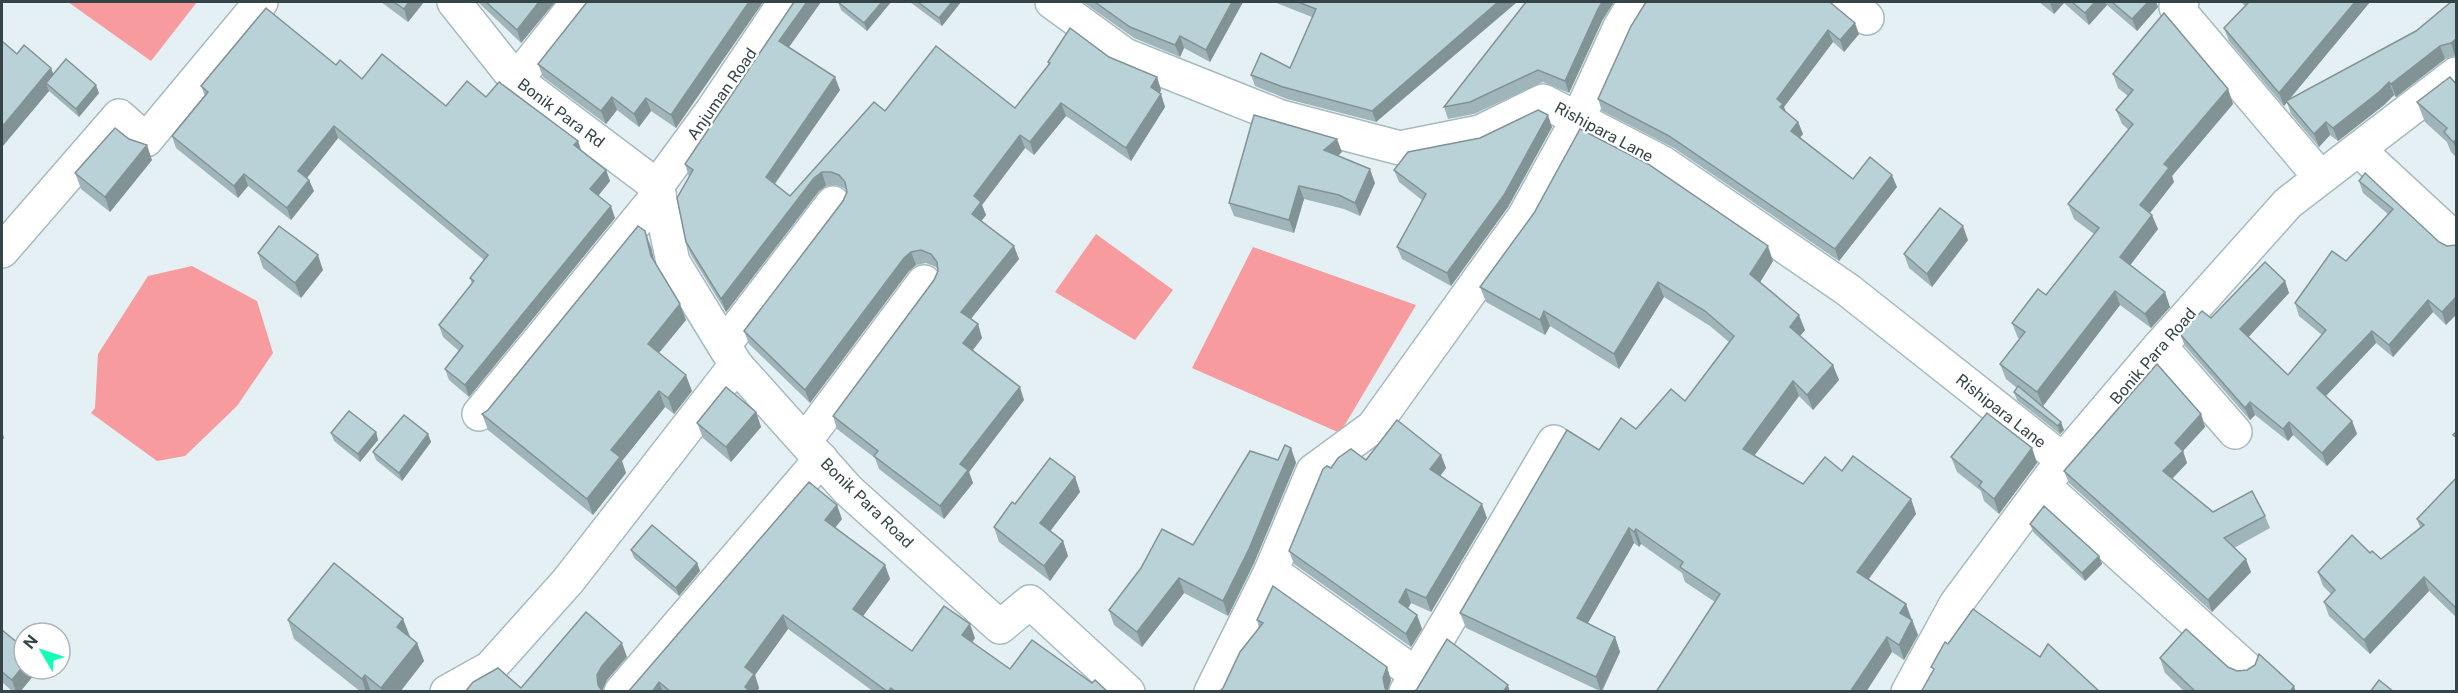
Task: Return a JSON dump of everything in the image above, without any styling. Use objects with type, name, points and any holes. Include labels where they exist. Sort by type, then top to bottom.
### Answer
[{"type":"street","points":[[2,251],[119,116],[146,140],[261,2]]},
{"type":"street","name":"Bonik Para Rd","points":[[454,2],[516,80],[658,190]]},
{"type":"street","points":[[516,80],[578,2]]},
{"type":"street","name":"Anjuman Road","points":[[479,414],[658,190],[786,2]]},
{"type":"street","name":"Rishipara Lane","points":[[1052,2],[1125,55],[1281,117],[1400,148],[1480,132],[1543,100],[1663,163],[1848,290],[2063,460]]},
{"type":"street","points":[[1211,692],[1271,571],[1313,471],[1373,427],[1524,217],[1578,119],[1619,29],[1635,2]]},
{"type":"street","points":[[2182,2],[2176,7],[2320,177]]},
{"type":"street","name":"Bonik Para Road","points":[[1908,692],[1956,604],[2063,460],[2160,346],[2288,202],[2457,74]]},
{"type":"street","points":[[2359,150],[2457,240]]},
{"type":"street","name":"Bonik Para Road","points":[[658,190],[673,262],[730,355],[848,490],[1000,627],[1030,602],[1128,692]]},
{"type":"street","points":[[456,690],[490,668],[568,581],[730,355],[833,203]]},
{"type":"street","points":[[621,692],[813,450],[924,282]]},
{"type":"street","points":[[2160,346],[2235,432]]},
{"type":"street","points":[[1271,571],[1412,683],[1554,442]]},
{"type":"street","points":[[2044,486],[2246,669]]},
{"type":"shaded area","points":[[68,2],[197,2],[151,61]]},
{"type":"shaded area","points":[[1096,234],[1173,290],[1135,340],[1055,292]]},
{"type":"shaded area","points":[[1253,247],[1416,305],[1340,433],[1192,368]]},
{"type":"shaded area","points":[[192,266],[257,301],[273,353],[237,406],[185,456],[157,461],[91,413],[95,408],[98,354],[148,276]]},
{"type":"building","points":[[394,2],[409,2],[404,9]]},
{"type":"building","points":[[486,2],[539,2],[517,30]]},
{"type":"building","points":[[587,2],[749,2],[671,115],[646,98],[634,114],[612,97],[601,111],[538,64]]},
{"type":"building","points":[[794,2],[807,2],[779,41],[835,77],[766,177],[790,196],[874,102],[885,111],[936,46],[1015,108],[1050,63],[1048,62],[1070,28],[1109,57],[1157,77],[1151,87],[1161,94],[1126,148],[1061,103],[1030,142],[1020,135],[974,196],[981,202],[972,214],[1014,246],[961,312],[978,324],[963,343],[1020,387],[960,464],[968,470],[940,506],[874,456],[878,451],[833,416],[934,280],[938,271],[937,262],[931,254],[921,250],[911,252],[904,258],[805,390],[744,331],[843,201],[847,192],[845,182],[839,175],[831,172],[822,172],[814,178],[721,299],[686,242],[677,198],[693,170],[685,164]]},
{"type":"building","points":[[838,2],[882,2],[864,23]]},
{"type":"building","points":[[918,2],[952,2],[939,18]]},
{"type":"building","points":[[1095,2],[1232,2],[1206,50],[1180,36],[1175,45],[1130,27]]},
{"type":"building","points":[[1298,2],[1498,2],[1372,111],[1283,87],[1251,75],[1261,53],[1290,68],[1316,9]]},
{"type":"building","points":[[1526,2],[1602,2],[1565,81],[1538,70],[1470,102],[1444,107]]},
{"type":"building","points":[[1646,2],[1830,2],[1855,23],[1840,40],[1828,30],[1777,99],[1783,104],[1780,107],[1798,122],[1791,131],[1853,179],[1870,157],[1892,175],[1835,249],[1669,136],[1598,99],[1631,26]]},
{"type":"building","points":[[2072,2],[2095,2],[2085,13]]},
{"type":"building","points":[[2112,2],[2148,2],[2132,19]]},
{"type":"building","points":[[2249,2],[2355,2],[2279,93],[2224,28]]},
{"type":"building","points":[[2451,2],[2457,2],[2457,38],[2451,43],[2440,46],[2391,84],[2389,82],[2333,128],[2326,122],[2314,134],[2286,101],[2416,31]]},
{"type":"building","points":[[266,8],[336,65],[340,60],[362,79],[382,54],[446,106],[467,81],[486,97],[499,82],[578,141],[574,145],[606,170],[590,189],[611,206],[465,385],[445,369],[463,346],[439,325],[474,281],[470,278],[488,255],[334,126],[298,171],[309,180],[287,208],[244,174],[234,186],[172,136],[208,92],[201,86]]},
{"type":"building","points":[[2164,13],[2228,89],[2164,164],[2169,168],[2140,205],[2152,215],[2120,257],[2165,292],[2145,314],[2115,291],[2037,392],[2000,364],[2025,332],[2012,323],[2038,289],[2046,295],[2099,228],[2068,204],[2133,124],[2116,110],[2133,90],[2113,74]]},
{"type":"building","points":[[2,41],[17,54],[24,45],[51,68],[2,127]]},
{"type":"building","points":[[66,59],[96,85],[76,109],[46,83]]},
{"type":"building","points":[[2450,77],[2457,85],[2457,139],[2453,142],[2444,132],[2447,128],[2417,102]]},
{"type":"building","points":[[1538,110],[1548,115],[1504,195],[1447,273],[1397,247],[1426,194],[1394,170],[1408,152],[1480,138]]},
{"type":"building","points":[[1254,115],[1337,139],[1324,150],[1370,169],[1355,203],[1339,195],[1299,186],[1289,220],[1229,203]]},
{"type":"building","points":[[115,128],[129,139],[147,145],[105,197],[75,173]]},
{"type":"building","points":[[1580,129],[1648,164],[1768,246],[1750,274],[1799,315],[1790,327],[1833,365],[1807,395],[1793,381],[1743,449],[1803,484],[1825,457],[1842,471],[1853,456],[1911,499],[1857,572],[1906,604],[1900,613],[1912,620],[1899,645],[1887,637],[1850,692],[1656,692],[1720,594],[1680,567],[1683,562],[1636,529],[1634,532],[1629,528],[1577,618],[1615,637],[1596,677],[1460,613],[1567,430],[1599,450],[1621,418],[1636,429],[1671,389],[1685,401],[1734,336],[1705,311],[1658,282],[1614,354],[1544,311],[1540,320],[1480,287],[1534,213]]},
{"type":"building","points":[[2365,173],[2439,242],[2447,246],[2457,245],[2457,296],[2442,312],[2428,300],[2389,345],[2372,331],[2317,388],[2352,421],[2322,453],[2289,422],[2283,429],[2250,402],[2245,408],[2180,334],[2202,311],[2211,318],[2265,262],[2285,281],[2240,329],[2288,375],[2326,330],[2295,303],[2332,251],[2346,261],[2393,209],[2359,181]]},
{"type":"building","points":[[1940,208],[1963,226],[1927,274],[1904,254]]},
{"type":"building","points":[[279,226],[318,255],[295,283],[258,253]]},
{"type":"building","points":[[638,226],[645,231],[651,256],[680,304],[648,344],[686,375],[668,398],[659,391],[611,450],[620,457],[587,499],[482,414],[488,410]]},
{"type":"building","points":[[2157,364],[2201,414],[2175,443],[2183,451],[2163,471],[2213,512],[2252,491],[2265,516],[2224,538],[2246,559],[2208,600],[2064,471]]},
{"type":"building","points":[[2018,386],[2061,422],[2058,426],[2014,392]]},
{"type":"building","points":[[726,387],[756,412],[726,447],[697,423]]},
{"type":"building","points":[[349,411],[376,432],[358,454],[331,433]]},
{"type":"building","points":[[1987,413],[2032,448],[1994,499],[1979,486],[1982,482],[1951,457]]},
{"type":"building","points":[[404,415],[428,434],[399,473],[373,452]]},
{"type":"building","points":[[1397,420],[1441,455],[1430,469],[1482,504],[1426,598],[1406,589],[1399,602],[1417,615],[1406,634],[1289,551],[1323,469],[1327,466],[1331,468],[1338,458],[1351,449],[1366,460]]},
{"type":"building","points":[[1285,445],[1291,448],[1249,549],[1223,601],[1179,578],[1137,632],[1109,610],[1141,568],[1162,529],[1193,545],[1250,451],[1278,460]]},
{"type":"building","points":[[1050,458],[1075,477],[1040,523],[1063,541],[1044,566],[994,527],[1012,502],[1015,504]]},
{"type":"building","points":[[2457,477],[2457,609],[2424,577],[2364,640],[2324,602],[2335,590],[2318,572],[2352,535],[2370,553],[2372,551],[2381,559],[2424,525],[2417,519]]},
{"type":"building","points":[[809,482],[837,505],[825,520],[885,565],[853,609],[912,651],[944,606],[970,624],[962,635],[1010,669],[1032,640],[1092,683],[1095,680],[1108,692],[896,692],[891,688],[888,692],[783,615],[745,667],[754,674],[745,687],[751,692],[671,692],[659,682],[652,692],[628,692]]},
{"type":"building","points":[[2044,506],[2099,556],[2082,573],[2030,524]]},
{"type":"building","points":[[652,525],[697,563],[676,588],[631,550]]},
{"type":"building","points":[[334,563],[403,619],[397,627],[417,643],[381,688],[365,675],[362,679],[288,620]]},
{"type":"building","points":[[1273,586],[1387,667],[1383,678],[1388,692],[1219,692],[1240,652],[1263,623],[1257,620]]},
{"type":"building","points":[[1973,609],[2040,657],[2048,644],[2100,692],[1921,692],[1934,669],[1931,667],[1945,642],[1948,644]]},
{"type":"building","points":[[586,612],[622,643],[597,675],[598,685],[603,692],[465,692],[473,682],[498,668],[521,688]]},
{"type":"building","points":[[2186,629],[2228,667],[2237,671],[2247,670],[2255,665],[2259,654],[2294,686],[2290,692],[2196,692],[2160,658]]},
{"type":"building","points":[[2,630],[12,638],[12,680],[2,672]]},
{"type":"building","points":[[1447,639],[1508,685],[1503,692],[1414,692]]},
{"type":"building","points":[[2379,680],[2394,692],[2370,692]]}]
